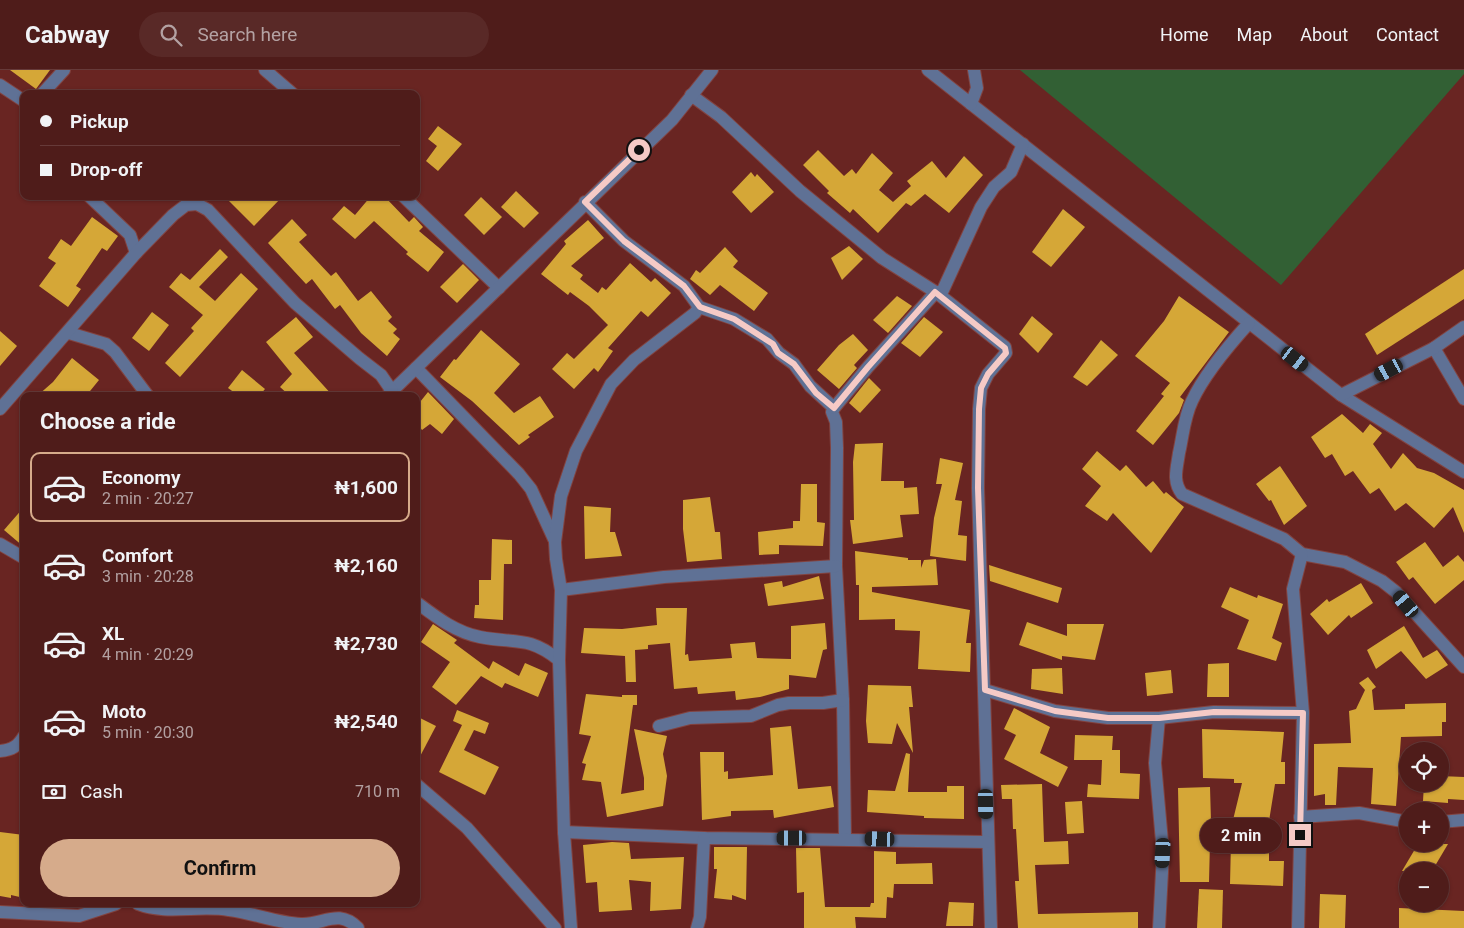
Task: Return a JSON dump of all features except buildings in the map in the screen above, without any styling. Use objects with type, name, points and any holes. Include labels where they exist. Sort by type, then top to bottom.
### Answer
[{"type":"street","points":[[46,90],[64,70]]},
{"type":"street","points":[[264,70],[288,90]]},
{"type":"street","points":[[391,392],[585,202],[672,120],[712,70]]},
{"type":"street","points":[[928,70],[1341,395],[1464,472]]},
{"type":"street","points":[[971,104],[977,88],[974,70]]},
{"type":"street","points":[[0,85],[20,98]]},
{"type":"street","points":[[691,95],[721,117],[800,191],[882,258],[936,293],[1005,348],[1006,353],[988,374],[981,388],[979,409],[978,488],[991,928]]},
{"type":"street","points":[[845,838],[843,700],[836,566],[837,448],[836,422],[832,412],[868,367],[936,293],[943,290],[981,208],[994,187],[1011,172],[1023,144]]},
{"type":"street","points":[[93,200],[130,235],[136,254]]},
{"type":"street","points":[[408,200],[499,288]]},
{"type":"street","points":[[585,202],[624,241],[684,286],[700,307],[734,319],[767,339],[778,353],[794,364],[810,386],[834,408]]},
{"type":"street","points":[[0,409],[69,333],[136,254],[173,215],[186,206],[197,204],[208,210],[295,303],[359,358],[371,365],[388,392]]},
{"type":"street","points":[[571,928],[564,832],[559,660],[561,590],[555,542],[561,496],[571,462],[611,384],[634,360],[695,313],[700,307]]},
{"type":"street","points":[[1249,322],[1228,346],[1192,400],[1186,418],[1175,475],[1176,486],[1182,494],[1284,539],[1302,554],[1345,562],[1382,581],[1396,592],[1464,667]]},
{"type":"street","points":[[1341,395],[1434,348],[1464,327]]},
{"type":"street","points":[[69,333],[106,344],[115,352],[145,392]]},
{"type":"street","points":[[1434,348],[1464,399]]},
{"type":"street","points":[[416,368],[519,474],[542,510],[555,542]]},
{"type":"street","points":[[0,544],[20,556]]},
{"type":"street","points":[[1298,928],[1303,713],[1294,589],[1302,554]]},
{"type":"street","points":[[561,590],[664,577],[836,566]]},
{"type":"street","points":[[420,605],[444,623],[464,632],[481,637],[515,640],[544,648],[559,660]]},
{"type":"street","points":[[985,690],[1055,711],[1108,718],[1159,718],[1214,712],[1303,713]]},
{"type":"street","points":[[659,726],[690,718],[751,716],[778,705],[789,703],[823,703],[843,700]]},
{"type":"street","points":[[1159,718],[1155,763],[1163,853],[1159,928]]},
{"type":"street","points":[[0,750],[8,750],[18,746],[20,743]]},
{"type":"street","points":[[420,788],[466,828],[555,928]]},
{"type":"street","points":[[1300,817],[1359,813],[1399,820]]},
{"type":"street","points":[[1449,821],[1464,820]]},
{"type":"street","points":[[564,832],[704,838],[845,838],[987,842]]},
{"type":"street","points":[[697,928],[700,917],[704,838]]},
{"type":"street","points":[[0,912],[79,916],[107,907]]},
{"type":"street","points":[[148,907],[154,909],[230,910],[300,924],[338,917],[348,919],[358,928]]},
{"type":"green space","points":[[1020,70],[1464,70],[1464,74],[1281,285]]},
{"type":"route","points":[[639,150],[585,202],[624,241],[684,286],[700,307],[734,319],[767,339],[773,344],[778,353],[794,364],[816,393],[834,408],[935,292],[1005,348],[1006,353],[994,364],[981,388],[979,409],[978,488],[985,690],[1055,711],[1108,718],[1159,718],[1214,712],[1303,713],[1300,835]]}]
